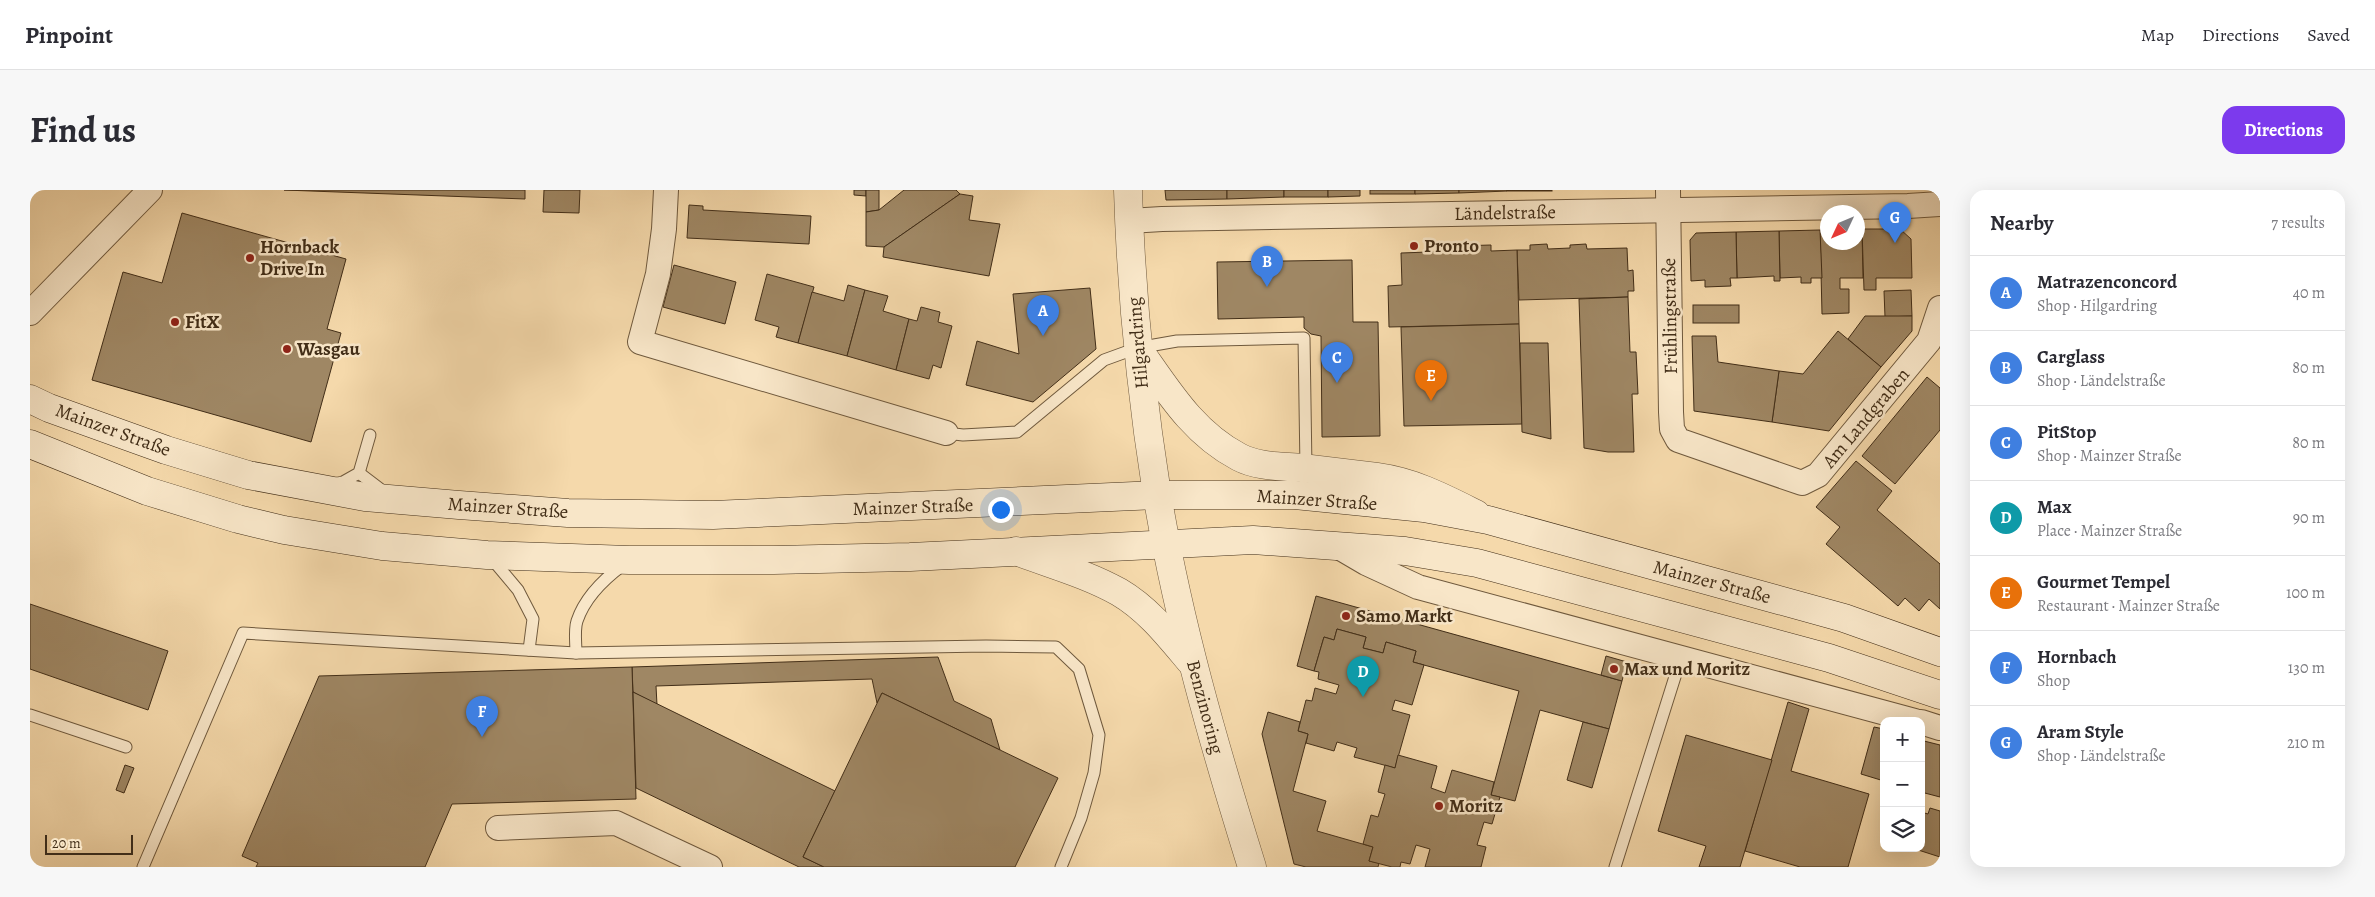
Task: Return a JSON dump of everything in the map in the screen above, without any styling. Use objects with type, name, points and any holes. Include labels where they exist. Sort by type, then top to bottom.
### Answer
[{"type":"main road","name":"Hilgardring","points":[[1128,190],[1137,348],[1157,495],[1167,544]]},
{"type":"main road","points":[[1137,348],[1188,419],[1213,440],[1240,457],[1313,481],[1380,477],[1412,484],[1488,520]]},
{"type":"main road","name":"Mainzer Straße","points":[[30,399],[49,408],[166,450],[248,475],[364,497],[568,513],[713,515],[1157,495],[1313,481],[1424,508],[1488,520],[1844,618],[1940,652]]},
{"type":"main road","points":[[30,444],[147,491],[238,519],[284,530],[382,546],[487,554],[629,560],[774,560],[1253,540],[1405,551],[1477,563],[1829,658],[1940,695]]},
{"type":"main road","name":"Benzinoring","points":[[1167,544],[1195,666],[1224,776],[1252,867]]},
{"type":"main road","points":[[1016,551],[1084,576],[1120,593],[1156,622],[1195,666]]},
{"type":"street","points":[[30,313],[150,190]]},
{"type":"street","points":[[666,190],[664,229],[658,274],[640,342],[946,433]]},
{"type":"street","name":"Ländelstraße","points":[[1129,222],[1668,200],[1933,200]]},
{"type":"street","name":"Frühlingstraße","points":[[1668,200],[1671,412],[1672,429],[1678,440]]},
{"type":"street","name":"Am Landgraben","points":[[1678,440],[1802,483],[1818,475],[1935,346],[1940,308]]},
{"type":"street","points":[[1336,545],[1366,563],[1418,587],[1900,717]]},
{"type":"street","points":[[1925,723],[1940,728]]},
{"type":"street","points":[[498,828],[616,823],[710,867]]},
{"type":"lane","points":[[946,433],[962,435],[1017,432],[1104,360],[1137,348],[1177,341],[1304,338],[1313,481]]},
{"type":"lane","points":[[312,487],[343,482],[359,473],[370,435]]},
{"type":"lane","points":[[359,473],[377,489],[404,501]]},
{"type":"lane","points":[[487,554],[518,590],[532,619],[529,650]]},
{"type":"lane","points":[[576,652],[577,622],[591,595],[608,576],[629,560]]},
{"type":"lane","points":[[143,867],[243,633],[576,652],[986,646],[1056,647],[1079,669],[1099,735],[1094,773],[1081,818],[1061,867]]},
{"type":"lane","points":[[1615,867],[1679,664],[1679,656]]},
{"type":"lane","points":[[30,715],[126,748]]},
{"type":"building","points":[[284,190],[525,190],[525,199]]},
{"type":"building","points":[[544,190],[580,190],[579,213],[543,212]]},
{"type":"building","points":[[854,190],[866,190],[866,196],[854,195]]},
{"type":"building","points":[[866,190],[879,190],[879,210],[866,212]]},
{"type":"building","points":[[904,190],[956,190],[960,194],[884,247],[866,246],[866,212],[879,210]]},
{"type":"building","points":[[1165,190],[1227,190],[1227,199],[1166,200]]},
{"type":"building","points":[[1227,190],[1284,190],[1284,197],[1227,199]]},
{"type":"building","points":[[1284,190],[1328,190],[1328,197],[1284,197]]},
{"type":"building","points":[[1328,190],[1360,190],[1360,196],[1328,197]]},
{"type":"building","points":[[1370,190],[1415,190],[1415,194],[1370,194]]},
{"type":"building","points":[[1415,190],[1459,190],[1459,193],[1415,194]]},
{"type":"building","points":[[1459,190],[1507,190],[1507,191],[1459,193]]},
{"type":"building","points":[[1552,190],[1552,191],[1507,191]]},
{"type":"building","points":[[960,194],[973,196],[969,220],[1000,224],[989,276],[883,257],[884,247]]},
{"type":"building","points":[[689,205],[703,206],[703,210],[811,216],[809,244],[687,238]]},
{"type":"building","points":[[182,213],[346,259],[327,329],[341,333],[311,442],[92,380],[123,272],[162,283]]},
{"type":"building","points":[[1865,229],[1900,229],[1911,239],[1912,278],[1876,278],[1876,290],[1864,290],[1863,250],[1865,250]]},
{"type":"building","points":[[1820,230],[1822,278],[1811,278],[1811,283],[1801,283],[1801,277],[1780,278],[1779,231]]},
{"type":"building","points":[[1779,231],[1780,281],[1774,281],[1774,276],[1737,278],[1736,232]]},
{"type":"building","points":[[1736,232],[1737,278],[1730,278],[1731,286],[1705,287],[1705,280],[1691,281],[1690,240],[1696,233]]},
{"type":"building","points":[[1547,244],[1548,249],[1570,248],[1570,245],[1586,244],[1587,249],[1627,248],[1628,271],[1633,270],[1634,291],[1628,291],[1628,297],[1519,300],[1517,250],[1530,250],[1530,245]]},
{"type":"building","points":[[1491,245],[1491,251],[1517,250],[1519,324],[1389,327],[1388,286],[1402,285],[1401,253],[1456,251],[1456,246]]},
{"type":"building","points":[[1820,250],[1862,250],[1863,278],[1840,278],[1840,289],[1849,289],[1849,313],[1822,314]]},
{"type":"building","points":[[1352,260],[1353,322],[1378,322],[1380,436],[1322,437],[1321,336],[1311,334],[1304,328],[1304,317],[1218,319],[1217,262]]},
{"type":"building","points":[[674,265],[736,282],[725,324],[663,307]]},
{"type":"building","points":[[767,274],[814,287],[798,343],[776,337],[779,327],[755,320]]},
{"type":"building","points":[[848,285],[865,290],[847,356],[798,343],[812,292],[844,301]]},
{"type":"building","points":[[1090,288],[1096,349],[1033,402],[966,385],[977,341],[1019,354],[1013,294]]},
{"type":"building","points":[[865,290],[888,296],[883,311],[909,319],[896,370],[847,356]]},
{"type":"building","points":[[1911,290],[1912,316],[1885,317],[1884,291]]},
{"type":"building","points":[[1628,297],[1630,352],[1636,352],[1638,394],[1632,394],[1634,452],[1608,452],[1584,448],[1579,299]]},
{"type":"building","points":[[1693,305],[1739,305],[1739,323],[1693,323]]},
{"type":"building","points":[[921,307],[940,312],[938,322],[952,326],[941,368],[933,365],[929,379],[896,370],[909,319],[917,321]]},
{"type":"building","points":[[1865,316],[1912,316],[1912,331],[1881,367],[1848,339]]},
{"type":"building","points":[[1519,324],[1522,424],[1404,426],[1401,327]]},
{"type":"building","points":[[1838,331],[1881,367],[1829,431],[1772,422],[1779,371],[1803,374]]},
{"type":"building","points":[[1692,336],[1716,336],[1718,362],[1779,371],[1772,422],[1694,411]]},
{"type":"building","points":[[1520,343],[1548,343],[1551,439],[1522,432]]},
{"type":"building","points":[[1927,377],[1940,388],[1940,430],[1895,484],[1862,456]]},
{"type":"building","points":[[1856,461],[1892,491],[1877,510],[1940,564],[1940,609],[1929,599],[1919,611],[1905,598],[1898,606],[1826,544],[1840,527],[1816,507]]},
{"type":"building","points":[[1316,596],[1622,681],[1609,729],[1540,710],[1515,801],[1491,795],[1519,691],[1413,662],[1416,651],[1386,642],[1383,653],[1363,648],[1366,637],[1337,629],[1334,640],[1324,637],[1314,671],[1297,666]]},
{"type":"building","points":[[30,604],[168,651],[148,710],[30,669]]},
{"type":"building","points":[[1337,629],[1366,637],[1363,648],[1383,653],[1386,642],[1416,651],[1413,662],[1424,665],[1412,705],[1395,700],[1392,710],[1410,715],[1395,768],[1354,757],[1357,748],[1337,742],[1334,751],[1306,743],[1308,734],[1298,731],[1306,700],[1312,701],[1315,688],[1336,694],[1339,685],[1318,679],[1319,672],[1314,671],[1324,637],[1334,640]]},
{"type":"building","name":"Max und Moritz","points":[[1606,656],[1627,662],[1622,681],[1601,675]]},
{"type":"building","points":[[938,657],[954,701],[991,719],[1000,750],[882,693],[877,703],[872,679],[656,686],[657,705],[633,692],[632,667]]},
{"type":"building","points":[[632,667],[636,799],[452,804],[425,867],[256,867],[258,863],[242,856],[319,676]]},
{"type":"building","points":[[633,692],[835,791],[803,857],[824,867],[799,867],[636,788]]},
{"type":"building","points":[[882,693],[1058,778],[1015,867],[824,867],[803,857]]},
{"type":"building","points":[[1788,702],[1809,709],[1791,771],[1869,794],[1848,867],[1800,867],[1745,851]]},
{"type":"building","points":[[1268,712],[1300,722],[1298,731],[1308,734],[1293,791],[1326,801],[1317,831],[1373,847],[1369,861],[1379,863],[1378,867],[1306,867],[1294,864],[1262,734]]},
{"type":"building","points":[[1583,722],[1609,729],[1592,788],[1567,780]]},
{"type":"building","points":[[1874,727],[1880,728],[1880,780],[1861,774]]},
{"type":"building","points":[[1686,735],[1772,760],[1740,867],[1699,867],[1706,846],[1658,831]]},
{"type":"building","points":[[1925,741],[1940,745],[1940,797],[1925,793]]},
{"type":"building","name":"Moritz","points":[[1398,755],[1437,766],[1431,788],[1445,793],[1452,770],[1494,782],[1491,795],[1500,797],[1492,824],[1484,822],[1477,845],[1486,847],[1481,867],[1425,867],[1430,849],[1416,845],[1410,864],[1401,862],[1400,867],[1392,867],[1369,861],[1373,847],[1363,844],[1371,815],[1378,817],[1385,794],[1378,792],[1385,765],[1395,768]]},
{"type":"building","points":[[125,765],[134,768],[124,793],[116,790]]},
{"type":"building","points":[[1930,808],[1940,811],[1940,857],[1924,852],[1925,813],[1928,814]]},
{"type":"place","name":"Aram Style","points":[[1895,243]]},
{"type":"place","name":"Pronto","points":[[1414,246]]},
{"type":"place","name":"Hornback Drive In","points":[[250,258]]},
{"type":"place","name":"Carglass","points":[[1267,287]]},
{"type":"place","name":"FitX","points":[[175,322]]},
{"type":"place","name":"Matrazenconcord","points":[[1043,336]]},
{"type":"place","name":"Wasgau","points":[[287,349]]},
{"type":"place","name":"PitStop","points":[[1337,383]]},
{"type":"place","name":"Gourmet Tempel","points":[[1431,401]]},
{"type":"place","name":"Samo Markt","points":[[1346,616]]},
{"type":"place","name":"Max und Moritz","points":[[1614,669]]},
{"type":"place","name":"Max","points":[[1363,697]]},
{"type":"place","name":"Hornbach","points":[[482,737]]},
{"type":"place","name":"Moritz","points":[[1439,806]]}]
